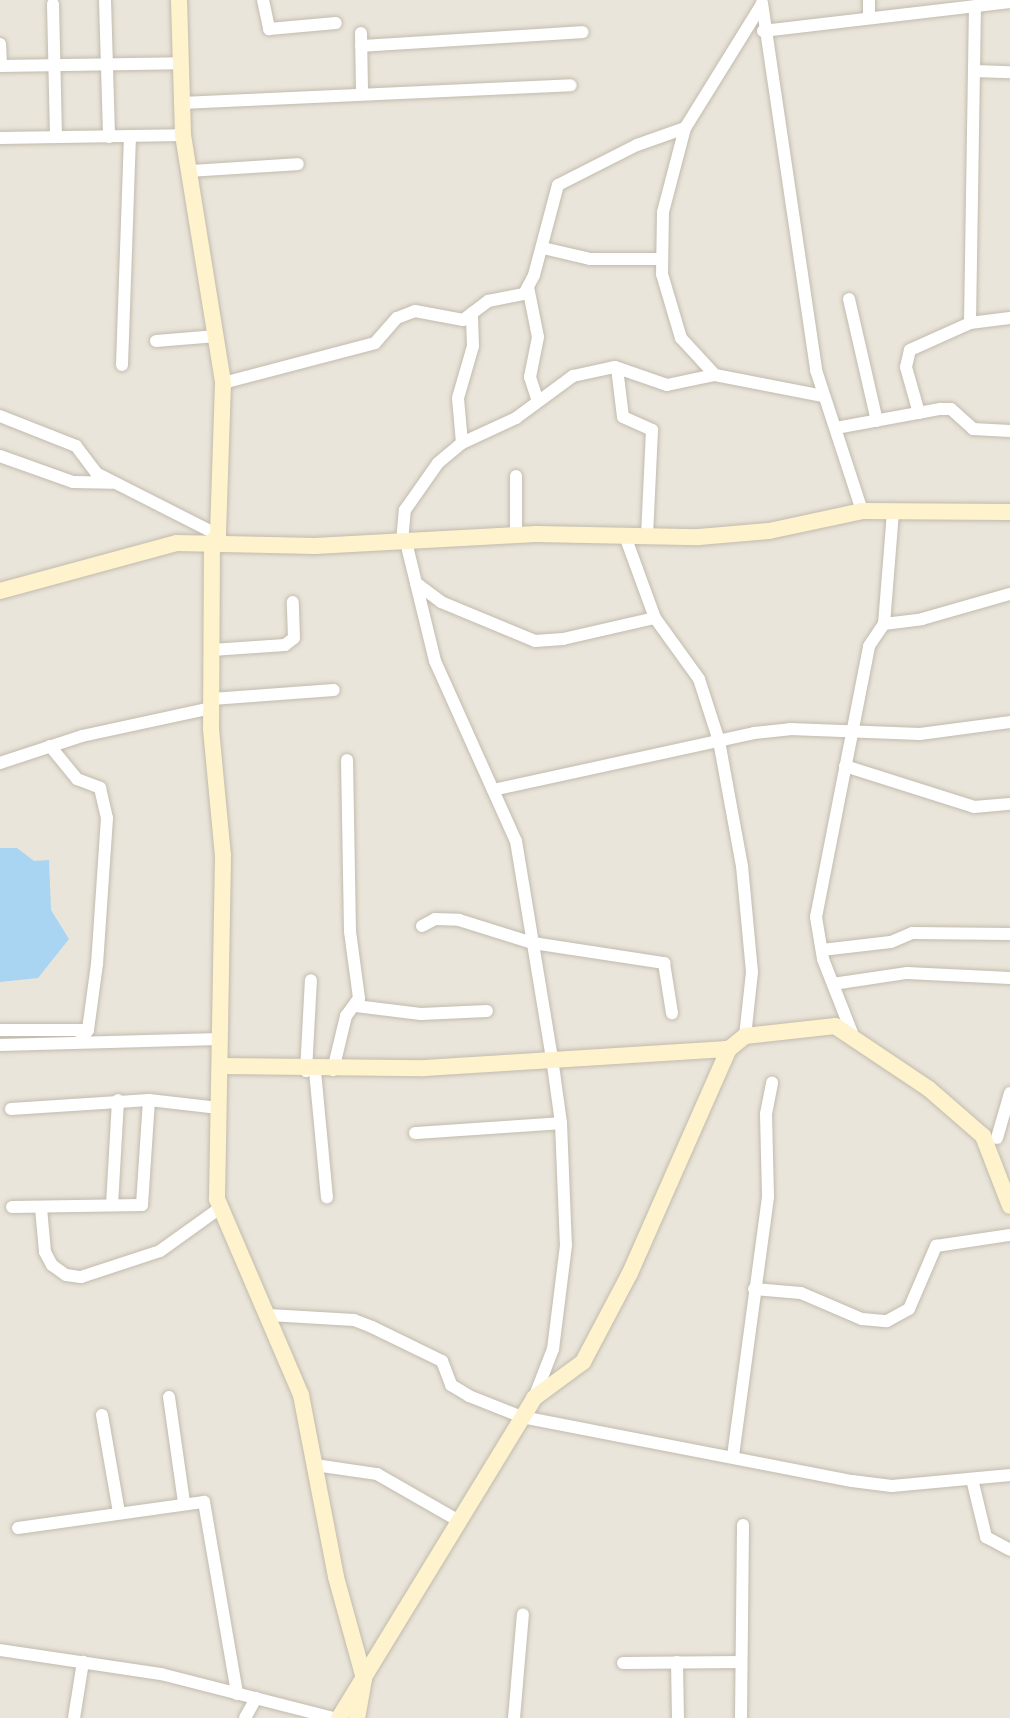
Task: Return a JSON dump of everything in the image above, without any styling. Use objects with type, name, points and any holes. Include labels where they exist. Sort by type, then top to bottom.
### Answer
[{"type":"street","points":[[105,0],[109,137]]},
{"type":"street","points":[[179,0],[183,135],[223,383],[212,650],[212,703],[223,856],[219,1039],[220,1208],[269,1315],[301,1395],[336,1577],[364,1679],[357,1718]]},
{"type":"street","points":[[263,0],[269,29],[336,23]]},
{"type":"street","points":[[869,0],[869,18]]},
{"type":"street","points":[[763,2],[763,31],[823,396],[862,511]]},
{"type":"street","points":[[715,375],[681,338],[661,259],[663,212],[685,128],[763,2]]},
{"type":"street","points":[[763,31],[1010,2]]},
{"type":"street","points":[[53,4],[56,137]]},
{"type":"street","points":[[970,323],[975,6]]},
{"type":"street","points":[[362,93],[361,40],[583,32]]},
{"type":"street","points":[[0,44],[0,66],[181,63]]},
{"type":"street","points":[[974,71],[1010,72]]},
{"type":"street","points":[[182,103],[571,85]]},
{"type":"street","points":[[223,383],[375,343],[397,318],[415,311],[463,320],[488,301],[524,294],[543,248],[558,185],[661,134],[685,128]]},
{"type":"street","points":[[0,138],[183,135]]},
{"type":"street","points":[[122,365],[130,136]]},
{"type":"street","points":[[190,171],[298,164]]},
{"type":"street","points":[[543,248],[604,261],[661,259]]},
{"type":"street","points":[[528,287],[538,337],[530,377],[538,401]]},
{"type":"street","points":[[849,299],[877,421]]},
{"type":"street","points":[[462,443],[458,398],[473,346],[472,313]]},
{"type":"street","points":[[919,413],[905,357],[910,350],[970,323],[1010,318]]},
{"type":"street","points":[[156,341],[217,336]]},
{"type":"street","points":[[0,1650],[83,1662],[337,1718],[364,1679],[534,1398],[553,1349],[566,1245],[561,1123],[516,841],[435,661],[404,542],[401,519],[438,463],[462,443],[509,422],[573,376],[617,368],[667,385],[715,375],[823,396]]},
{"type":"street","points":[[617,368],[623,417],[653,434],[647,536]]},
{"type":"street","points":[[836,428],[951,409],[973,429],[1010,431]]},
{"type":"street","points":[[0,416],[76,446],[96,473],[215,538]]},
{"type":"street","points":[[0,456],[73,482],[115,483]]},
{"type":"street","points":[[516,476],[516,535]]},
{"type":"street","points":[[0,591],[145,549],[215,538],[404,542],[516,535],[735,535],[862,511],[1010,512]]},
{"type":"street","points":[[852,1033],[822,950],[819,891],[869,646],[884,624],[893,512]]},
{"type":"street","points":[[625,536],[655,618],[699,679],[719,741],[742,866],[752,972],[745,1036]]},
{"type":"street","points":[[416,583],[441,602],[535,641],[574,637],[655,618]]},
{"type":"street","points":[[884,624],[936,616],[1010,594]]},
{"type":"street","points":[[212,650],[285,645],[294,638],[293,602]]},
{"type":"street","points":[[0,763],[50,746],[212,703],[334,690]]},
{"type":"street","points":[[493,790],[719,741],[790,729],[852,734],[920,734],[1010,722]]},
{"type":"street","points":[[50,746],[77,779],[100,788],[107,818],[84,1035]]},
{"type":"street","points":[[333,1070],[346,1016],[356,1006],[347,760]]},
{"type":"street","points":[[845,766],[974,807],[1010,804]]},
{"type":"street","points":[[422,926],[435,919],[459,920],[533,943],[664,963],[672,1013]]},
{"type":"street","points":[[822,950],[891,942],[912,933],[1010,934]]},
{"type":"street","points":[[833,984],[907,973],[1010,978]]},
{"type":"street","points":[[311,980],[310,1071],[327,1197]]},
{"type":"street","points":[[356,1006],[421,1014],[487,1011]]},
{"type":"street","points":[[534,1398],[583,1362],[630,1273],[729,1049],[745,1036],[817,1025],[852,1033],[997,1138]]},
{"type":"street","points":[[0,1030],[219,1039]]},
{"type":"street","points":[[0,1045],[84,1035]]},
{"type":"street","points":[[220,1066],[310,1071],[729,1049]]},
{"type":"street","points":[[733,1456],[768,1196],[766,1114],[772,1083]]},
{"type":"street","points":[[1010,1093],[997,1138],[1010,1206]]},
{"type":"street","points":[[11,1109],[118,1100],[149,1100],[219,1108]]},
{"type":"street","points":[[112,1205],[118,1100]]},
{"type":"street","points":[[12,1207],[144,1203],[149,1100]]},
{"type":"street","points":[[415,1133],[561,1123]]},
{"type":"street","points":[[41,1208],[45,1252],[52,1265],[66,1275],[81,1277],[160,1251],[220,1208]]},
{"type":"street","points":[[754,1289],[801,1293],[862,1319],[887,1321],[909,1309],[936,1246],[1010,1235]]},
{"type":"street","points":[[269,1315],[354,1320],[372,1327],[442,1361],[451,1385],[469,1396],[522,1417],[892,1486],[1010,1475]]},
{"type":"street","points":[[169,1397],[184,1502]]},
{"type":"street","points":[[102,1415],[119,1512]]},
{"type":"street","points":[[315,1465],[377,1474],[459,1521]]},
{"type":"street","points":[[972,1479],[986,1537],[1010,1550]]},
{"type":"street","points":[[18,1528],[184,1502],[204,1502],[237,1694]]},
{"type":"street","points":[[741,1718],[743,1525]]},
{"type":"street","points":[[514,1718],[523,1614]]},
{"type":"street","points":[[74,1718],[83,1662]]},
{"type":"street","points":[[677,1662],[678,1718]]},
{"type":"street","points":[[623,1663],[741,1662]]},
{"type":"street","points":[[245,1718],[256,1698]]},
{"type":"shaded area","points":[[0,0],[1010,0],[1010,1718],[0,1718]]},
{"type":"water","points":[[0,848],[17,848],[34,861],[49,860],[51,910],[69,939],[38,978],[0,982]]}]
